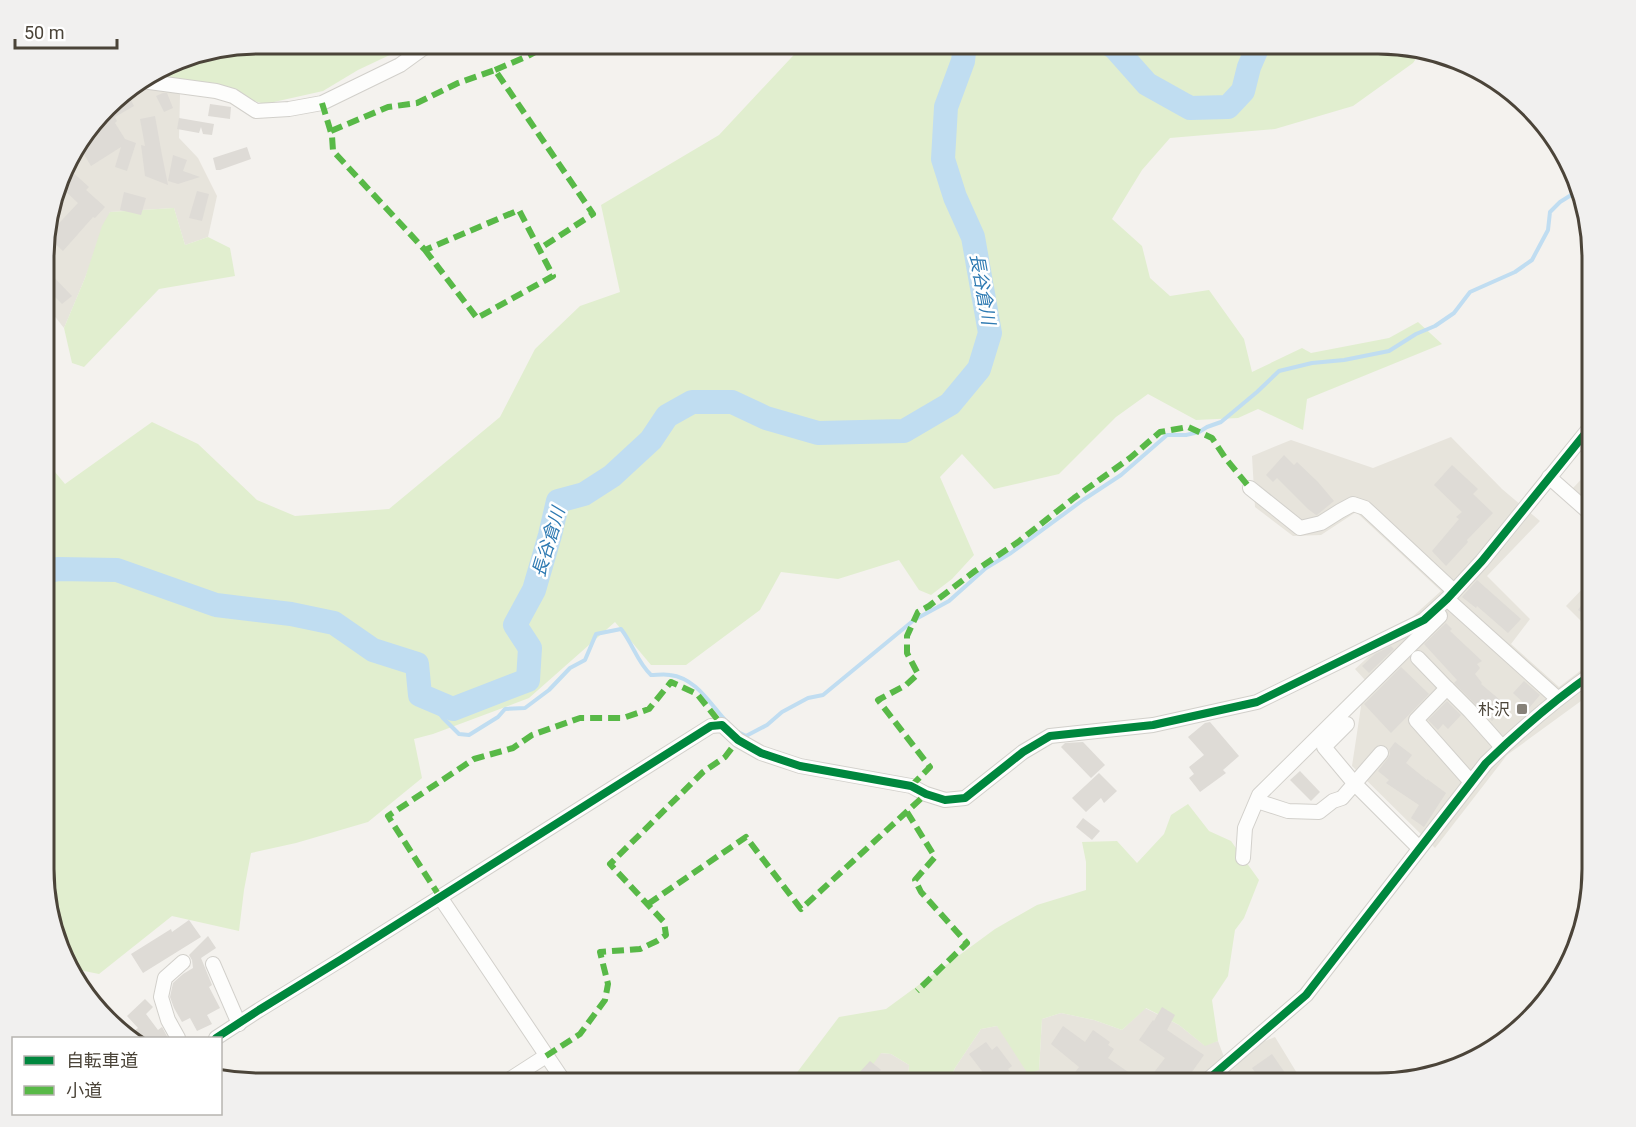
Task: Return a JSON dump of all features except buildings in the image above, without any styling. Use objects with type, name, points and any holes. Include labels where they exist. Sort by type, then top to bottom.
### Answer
[{"type":"street","points":[[154,83],[216,91],[232,96],[256,111],[289,109],[322,103],[400,65],[415,54]]},
{"type":"street","points":[[1243,858],[1245,828],[1259,795],[1451,598],[1582,437]]},
{"type":"street","points":[[1549,477],[1582,507]]},
{"type":"street","points":[[1250,488],[1300,528],[1321,523],[1353,504],[1365,508],[1451,598],[1557,698]]},
{"type":"street","points":[[218,1037],[711,726],[722,725],[738,740],[761,753],[800,766],[910,786],[945,800],[965,798],[1023,752],[1050,736],[1153,725],[1257,702],[1417,624],[1451,598]]},
{"type":"street","points":[[1418,658],[1502,747]]},
{"type":"street","points":[[1216,1073],[1306,995],[1486,763],[1557,698],[1582,681]]},
{"type":"street","points":[[1447,688],[1416,720],[1471,782]]},
{"type":"street","points":[[1347,724],[1324,747],[1355,784],[1419,848]]},
{"type":"street","points":[[1257,801],[1288,811],[1319,812],[1333,801],[1342,798],[1381,753]]},
{"type":"street","points":[[440,897],[557,1073]]},
{"type":"street","points":[[177,1037],[168,1020],[161,997],[165,978],[183,962]]},
{"type":"street","points":[[213,964],[238,1024]]},
{"type":"street","points":[[520,1073],[546,1056]]},
{"type":"shaded area","points":[[166,76],[179,80],[179,138],[198,158],[217,196],[208,237],[185,245],[174,208],[110,212],[64,328],[54,315],[56,231],[65,192],[81,156],[105,123],[123,105],[145,88]]},
{"type":"shaded area","points":[[1451,437],[1502,489],[1540,521],[1487,576],[1530,619],[1511,644],[1559,687],[1582,670],[1582,700],[1507,755],[1435,848],[1352,766],[1365,680],[1355,669],[1441,591],[1356,512],[1321,535],[1293,536],[1255,507],[1252,456],[1291,440],[1373,468]]},
{"type":"shaded area","points":[[1582,479],[1582,498],[1573,488]]},
{"type":"shaded area","points":[[1582,589],[1582,622],[1566,606]]},
{"type":"shaded area","points":[[1145,1008],[1179,1025],[1204,1045],[1218,1041],[1224,1057],[1275,1037],[1297,1073],[953,1073],[981,1029],[997,1026],[1039,1070],[1042,1019],[1061,1013],[1094,1020],[1122,1030]]},
{"type":"shaded area","points":[[880,1053],[891,1054],[909,1065],[909,1073],[867,1073]]},
{"type":"green space","points":[[392,54],[358,70],[323,91],[265,104],[166,76],[192,65],[231,56]]},
{"type":"green space","points":[[795,54],[1392,54],[1417,58],[1413,63],[1353,106],[1275,129],[1170,138],[1142,170],[1112,219],[1142,246],[1150,278],[1170,296],[1209,290],[1244,339],[1252,372],[1302,348],[1311,353],[1389,338],[1418,322],[1442,344],[1307,399],[1303,430],[1258,409],[1238,418],[1196,420],[1148,394],[1116,417],[1059,474],[994,489],[962,454],[940,477],[974,555],[952,579],[931,595],[919,590],[899,560],[838,579],[781,572],[760,610],[686,665],[651,665],[615,622],[529,698],[414,739],[422,778],[368,822],[296,843],[251,853],[239,931],[172,916],[99,974],[81,970],[61,922],[54,883],[54,471],[65,484],[152,422],[198,444],[257,500],[295,516],[389,509],[500,417],[535,349],[580,306],[620,292],[601,205],[719,135]]},
{"type":"green space","points":[[174,208],[185,245],[208,237],[230,248],[235,276],[159,289],[84,367],[72,363],[64,328],[85,278],[102,226],[110,212]]},
{"type":"green space","points":[[1188,804],[1209,831],[1231,841],[1259,880],[1244,918],[1235,930],[1228,976],[1212,1000],[1218,1041],[1205,1046],[1179,1025],[1146,1008],[1122,1030],[1094,1020],[1061,1013],[1042,1019],[1039,1070],[1031,1073],[1027,1073],[997,1026],[981,1029],[953,1073],[909,1073],[909,1065],[891,1054],[881,1053],[867,1073],[797,1073],[839,1017],[886,1009],[995,929],[1037,905],[1086,890],[1086,862],[1082,842],[1117,841],[1137,863],[1164,834],[1171,815]]},
{"type":"waterway","name":"長谷倉川","points":[[54,570],[117,570],[216,605],[291,614],[334,623],[373,650],[417,664],[420,695],[453,709],[528,680],[530,648],[515,625],[534,590],[558,501],[584,494],[612,476],[651,440],[667,416],[692,402],[732,402],[766,418],[818,433],[904,431],[950,404],[979,369],[990,333],[973,237],[955,197],[943,159],[946,107],[964,54]]},
{"type":"waterway","name":"長谷倉川","points":[[1120,54],[1147,84],[1190,108],[1228,107],[1243,91],[1255,54]]},
{"type":"waterway","points":[[738,732],[746,736],[808,698],[823,695],[914,620],[949,601],[986,568],[1011,553],[1121,475],[1167,435],[1199,432],[1221,422],[1279,371],[1312,363],[1344,360],[1389,351],[1416,334],[1435,326],[1454,313],[1470,292],[1515,272],[1532,260],[1548,230],[1550,212],[1571,195]]},
{"type":"waterway","points":[[429,699],[459,734],[469,735],[498,717],[505,709],[525,708],[549,690],[570,668],[585,660],[596,634],[621,629],[651,675],[670,675],[687,681],[702,693],[726,721]]},
{"type":"marked path","points":[[495,70],[532,54]]},
{"type":"marked path","points":[[331,131],[388,107],[417,103],[458,83],[495,70],[593,214],[539,249]]},
{"type":"marked path","points":[[322,103],[332,136],[333,151],[425,250],[519,210],[553,276],[477,318],[425,250]]},
{"type":"marked path","points":[[911,786],[930,767],[878,700],[906,685],[918,674],[907,653],[907,636],[918,612],[1018,542],[1130,458],[1160,432],[1188,427],[1212,438],[1250,488]]},
{"type":"marked path","points":[[440,897],[388,816],[474,759],[513,748],[532,735],[580,718],[623,718],[649,709],[671,682],[697,694],[722,725]]},
{"type":"marked path","points":[[546,1056],[580,1034],[605,1000],[608,984],[600,952],[640,949],[666,935],[664,922],[610,864],[703,772],[725,757],[738,740]]},
{"type":"marked path","points":[[648,904],[746,837],[801,909],[926,794]]},
{"type":"marked path","points":[[907,812],[935,857],[915,880],[921,892],[967,943],[917,991]]},
{"type":"cycle path","points":[[218,1037],[711,726],[722,725],[738,740],[761,753],[800,766],[911,786],[945,800],[965,798],[1023,752],[1050,736],[1153,725],[1257,702],[1424,620],[1482,561],[1582,437]]},
{"type":"cycle path","points":[[1216,1073],[1306,995],[1486,763],[1537,716],[1582,682]]},
{"type":"place","name":"朴沢","points":[[1522,709]]}]
